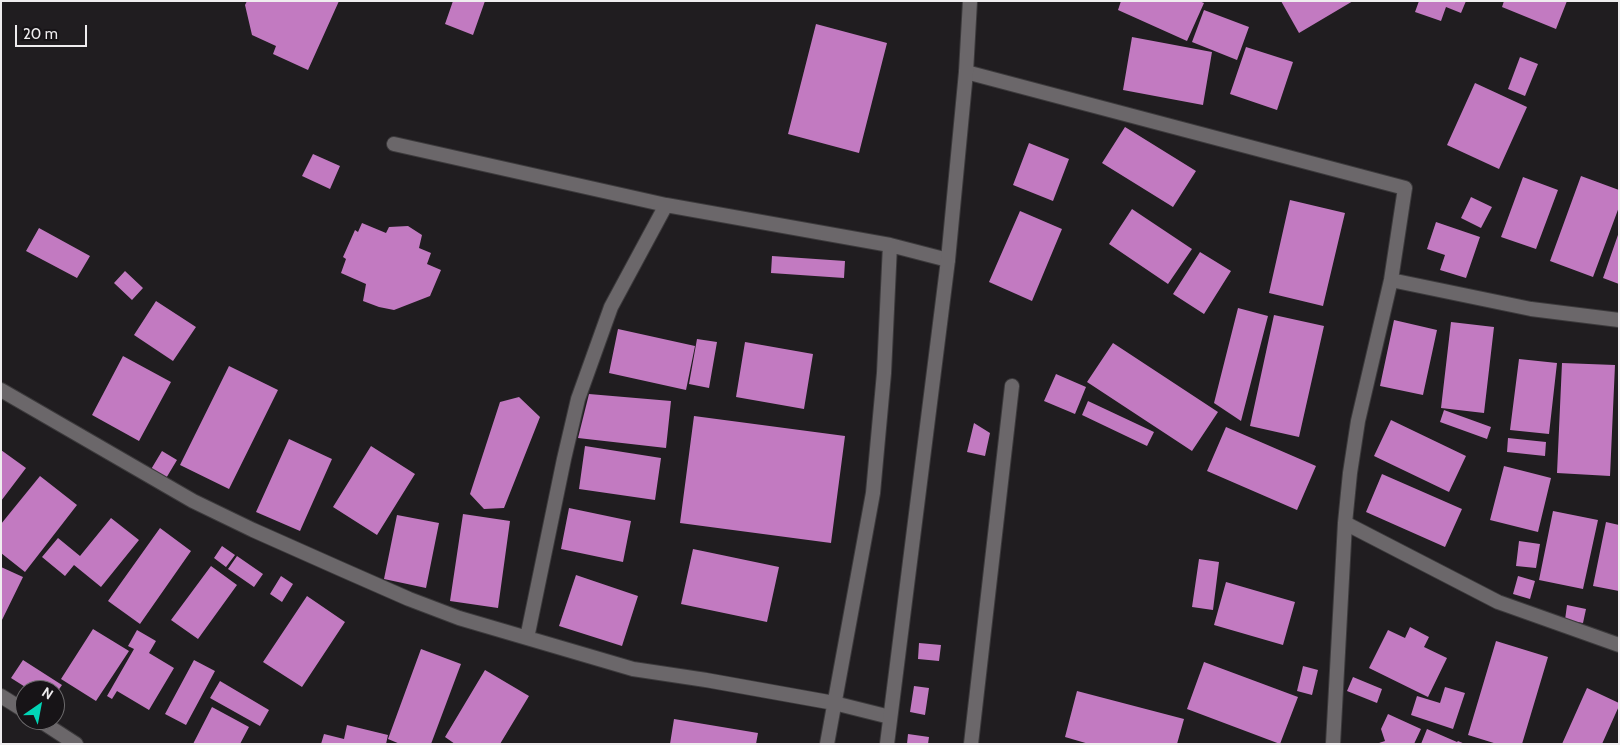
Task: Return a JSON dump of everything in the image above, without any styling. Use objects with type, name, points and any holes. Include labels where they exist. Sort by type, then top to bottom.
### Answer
[{"type":"street","points":[[887,744],[948,260],[966,72],[970,1]]},
{"type":"street","points":[[966,72],[1405,188],[1391,280],[1358,422],[1344,523],[1334,744]]},
{"type":"street","points":[[394,144],[666,205],[890,245],[948,260]]},
{"type":"street","points":[[526,638],[578,399],[611,307],[666,205]]},
{"type":"street","points":[[827,744],[873,492],[884,372],[890,245]]},
{"type":"street","points":[[1391,280],[1531,308],[1619,320]]},
{"type":"street","points":[[971,744],[1012,386]]},
{"type":"street","points":[[1,390],[193,501],[253,530],[408,599],[459,618],[633,669],[834,703],[890,717]]},
{"type":"street","points":[[1344,523],[1498,602],[1619,645]]},
{"type":"street","points":[[1,696],[15,705]]},
{"type":"street","points":[[54,730],[76,744]]},
{"type":"building","points":[[247,1],[339,1],[308,70],[273,54],[276,46],[252,35],[245,5]]},
{"type":"building","points":[[453,1],[485,1],[473,35],[445,24]]},
{"type":"building","points":[[1121,1],[1199,1],[1204,3],[1187,41],[1118,10]]},
{"type":"building","points":[[1281,1],[1353,1],[1299,33]]},
{"type":"building","points":[[1419,1],[1466,1],[1461,13],[1446,7],[1441,21],[1415,12]]},
{"type":"building","points":[[1504,1],[1567,1],[1556,29],[1502,7]]},
{"type":"building","points":[[1204,10],[1249,27],[1237,60],[1192,42]]},
{"type":"building","points":[[816,24],[887,43],[859,153],[788,134]]},
{"type":"building","points":[[1132,37],[1212,52],[1203,105],[1123,90]]},
{"type":"building","points":[[1246,47],[1293,62],[1277,110],[1230,94]]},
{"type":"building","points":[[1520,57],[1538,64],[1525,96],[1508,89]]},
{"type":"building","points":[[1475,83],[1527,107],[1499,169],[1447,145]]},
{"type":"building","points":[[1125,127],[1196,171],[1173,207],[1102,163]]},
{"type":"building","points":[[1029,143],[1069,159],[1053,201],[1013,185]]},
{"type":"building","points":[[313,154],[340,166],[330,189],[302,176]]},
{"type":"building","points":[[1581,176],[1619,190],[1619,207],[1593,277],[1550,261]]},
{"type":"building","points":[[1523,177],[1558,190],[1536,249],[1501,237]]},
{"type":"building","points":[[1471,197],[1492,207],[1481,228],[1461,218]]},
{"type":"building","points":[[1290,200],[1345,213],[1323,306],[1269,293]]},
{"type":"building","points":[[1132,209],[1192,249],[1168,284],[1109,244]]},
{"type":"building","points":[[1020,211],[1062,229],[1032,301],[989,282]]},
{"type":"building","points":[[1436,222],[1480,237],[1466,278],[1440,270],[1445,255],[1427,249]]},
{"type":"building","points":[[362,223],[386,233],[389,227],[408,226],[422,235],[419,248],[431,253],[427,264],[441,270],[430,296],[394,310],[363,301],[366,284],[341,273],[346,259],[343,257],[355,230],[358,232]]},
{"type":"building","points":[[39,228],[90,256],[77,278],[26,251]]},
{"type":"building","points":[[1619,232],[1619,284],[1603,278]]},
{"type":"building","points":[[1200,252],[1231,271],[1204,314],[1173,294]]},
{"type":"building","points":[[772,256],[845,261],[844,278],[771,273]]},
{"type":"building","points":[[125,271],[143,288],[132,300],[114,283]]},
{"type":"building","points":[[156,301],[196,327],[173,361],[134,335]]},
{"type":"building","points":[[1238,308],[1268,316],[1241,421],[1214,403]]},
{"type":"building","points":[[1274,315],[1324,326],[1299,437],[1250,426]]},
{"type":"building","points":[[1394,320],[1437,330],[1423,395],[1380,386]]},
{"type":"building","points":[[1451,322],[1494,327],[1484,413],[1441,408]]},
{"type":"building","points":[[618,329],[695,346],[686,390],[609,373]]},
{"type":"building","points":[[697,339],[717,342],[709,388],[689,384]]},
{"type":"building","points":[[745,342],[813,354],[804,409],[736,397]]},
{"type":"building","points":[[1113,343],[1218,412],[1192,451],[1087,382]]},
{"type":"building","points":[[123,356],[171,382],[139,441],[92,415]]},
{"type":"building","points":[[1519,359],[1557,363],[1549,434],[1510,430]]},
{"type":"building","points":[[1562,363],[1615,365],[1610,476],[1557,473]]},
{"type":"building","points":[[229,366],[278,390],[229,489],[180,465]]},
{"type":"building","points":[[1056,374],[1086,387],[1075,414],[1044,401]]},
{"type":"building","points":[[589,394],[671,401],[666,448],[578,438]]},
{"type":"building","points":[[519,397],[540,417],[504,508],[484,509],[470,494],[500,402]]},
{"type":"building","points":[[1088,401],[1154,432],[1147,446],[1082,415]]},
{"type":"building","points":[[1444,410],[1491,427],[1487,439],[1440,422]]},
{"type":"building","points":[[694,416],[845,436],[831,543],[680,523]]},
{"type":"building","points":[[1391,420],[1466,456],[1449,492],[1374,456]]},
{"type":"building","points":[[974,423],[990,433],[985,456],[967,452]]},
{"type":"building","points":[[1226,427],[1316,466],[1297,510],[1207,471]]},
{"type":"building","points":[[1508,438],[1546,442],[1545,456],[1507,452]]},
{"type":"building","points":[[289,439],[332,459],[300,531],[256,512]]},
{"type":"building","points":[[371,446],[415,474],[377,535],[333,507]]},
{"type":"building","points":[[585,446],[661,458],[655,500],[579,489]]},
{"type":"building","points":[[1,450],[26,468],[1,501]]},
{"type":"building","points":[[162,451],[177,460],[165,480],[150,471]]},
{"type":"building","points":[[1504,466],[1551,478],[1538,532],[1490,520]]},
{"type":"building","points":[[1382,474],[1462,509],[1445,547],[1366,512]]},
{"type":"building","points":[[40,476],[77,505],[25,572],[1,553],[1,524]]},
{"type":"building","points":[[569,508],[631,521],[623,562],[561,549]]},
{"type":"building","points":[[1553,511],[1598,520],[1583,589],[1539,580]]},
{"type":"building","points":[[463,514],[510,521],[498,608],[450,601]]},
{"type":"building","points":[[397,515],[439,523],[426,588],[384,579]]},
{"type":"building","points":[[111,518],[139,540],[101,587],[74,565],[65,576],[42,557],[58,538],[80,556]]},
{"type":"building","points":[[1606,522],[1619,525],[1619,591],[1593,586]]},
{"type":"building","points":[[160,528],[191,551],[140,624],[108,601]]},
{"type":"building","points":[[1519,541],[1540,544],[1536,568],[1516,566]]},
{"type":"building","points":[[222,546],[235,555],[226,567],[214,558]]},
{"type":"building","points":[[693,549],[779,567],[767,622],[681,604]]},
{"type":"building","points":[[237,556],[263,574],[254,587],[228,569]]},
{"type":"building","points":[[1199,559],[1219,562],[1213,610],[1192,607]]},
{"type":"building","points":[[211,566],[237,585],[198,639],[171,620]]},
{"type":"building","points":[[1,567],[23,577],[1,622]]},
{"type":"building","points":[[576,575],[638,596],[622,646],[559,626]]},
{"type":"building","points":[[281,576],[293,584],[282,602],[270,594]]},
{"type":"building","points":[[1518,576],[1535,581],[1530,599],[1513,594]]},
{"type":"building","points":[[1226,582],[1295,602],[1283,645],[1214,625]]},
{"type":"building","points":[[307,596],[345,622],[302,687],[263,662]]},
{"type":"building","points":[[1567,605],[1586,609],[1583,623],[1565,620]]},
{"type":"building","points":[[1410,627],[1429,637],[1424,647],[1447,658],[1428,697],[1369,668],[1388,630],[1405,638]]},
{"type":"building","points":[[93,629],[129,651],[96,701],[61,679]]},
{"type":"building","points":[[137,630],[156,641],[149,653],[174,668],[149,710],[117,691],[112,699],[107,696],[134,649],[128,646]]},
{"type":"building","points":[[1496,641],[1548,657],[1522,744],[1497,744],[1468,735]]},
{"type":"building","points":[[919,643],[941,645],[939,661],[918,659]]},
{"type":"building","points":[[421,649],[461,664],[431,744],[400,744],[388,739]]},
{"type":"building","points":[[23,660],[54,680],[15,681],[11,678]]},
{"type":"building","points":[[194,660],[215,671],[186,725],[165,714]]},
{"type":"building","points":[[1204,662],[1298,697],[1280,744],[1187,709]]},
{"type":"building","points":[[1303,666],[1318,670],[1312,695],[1297,691]]},
{"type":"building","points":[[485,670],[529,696],[500,744],[455,744],[445,737]]},
{"type":"building","points":[[1353,677],[1382,689],[1377,703],[1347,691]]},
{"type":"building","points":[[220,681],[269,710],[260,726],[210,698]]},
{"type":"building","points":[[914,686],[929,688],[925,715],[910,712]]},
{"type":"building","points":[[1445,687],[1465,693],[1453,729],[1411,715],[1417,696],[1440,703]]},
{"type":"building","points":[[1587,688],[1619,703],[1619,706],[1602,744],[1562,744]]},
{"type":"building","points":[[1077,691],[1184,719],[1177,744],[1089,744],[1065,737]]},
{"type":"building","points":[[212,707],[249,727],[240,744],[193,744]]},
{"type":"building","points":[[1388,714],[1421,729],[1414,744],[1376,744],[1385,741],[1381,729]]},
{"type":"building","points":[[674,719],[758,733],[756,744],[670,744]]},
{"type":"building","points":[[347,725],[388,735],[386,744],[321,744],[324,734],[344,739]]},
{"type":"building","points":[[1427,729],[1457,742],[1465,744],[1421,744]]},
{"type":"building","points":[[908,734],[929,737],[928,744],[907,744]]}]
